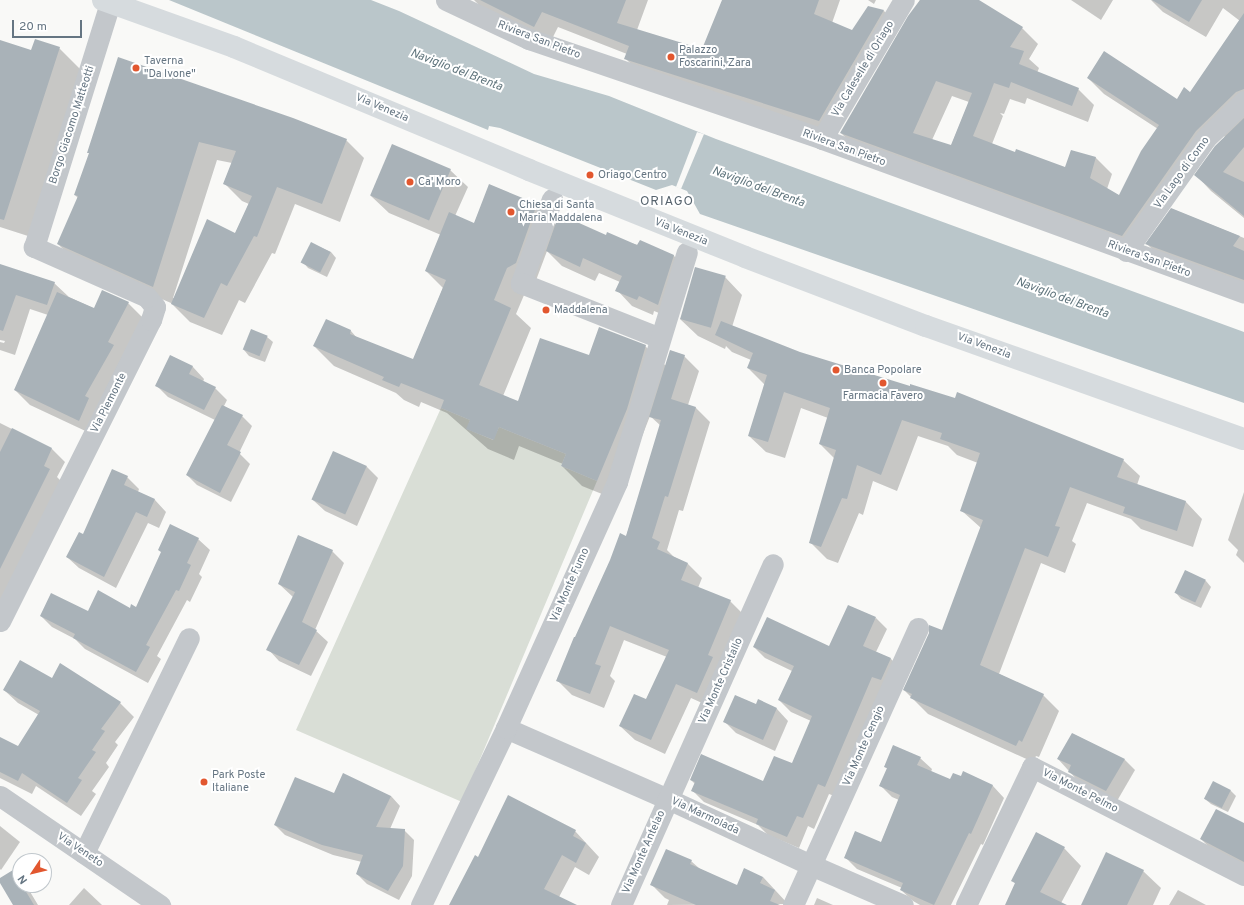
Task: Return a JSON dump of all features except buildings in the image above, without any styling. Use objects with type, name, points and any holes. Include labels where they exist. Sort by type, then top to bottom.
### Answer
[{"type":"main road","name":"Via Venezia","points":[[106,1],[234,47],[529,170],[752,260],[934,328],[1244,439]]},
{"type":"street","name":"Riviera San Pietro","points":[[448,0],[529,39],[822,139],[1244,293]]},
{"type":"street","name":"Via Caleselle di Oriago","points":[[822,139],[904,0]]},
{"type":"street","name":"Borgo Giacomo Matteotti","points":[[34,247],[106,1]]},
{"type":"street","name":"Via Lago di Como","points":[[1126,251],[1206,138],[1244,101]]},
{"type":"street","points":[[552,199],[521,282],[658,344]]},
{"type":"street","name":"Via Piemonte","points":[[0,621],[151,320],[155,307],[147,297],[34,247]]},
{"type":"street","name":"Via Monte Fumo","points":[[421,905],[506,728],[617,482],[687,252]]},
{"type":"street","name":"Via Monte Cristallo","points":[[668,799],[773,564]]},
{"type":"street","name":"Via Monte Cengio","points":[[793,905],[918,628]]},
{"type":"street","points":[[84,853],[189,638]]},
{"type":"street","name":"Via Marmolada","points":[[506,728],[903,905]]},
{"type":"street","name":"Via Monte Pelmo","points":[[966,905],[1032,766],[1244,875]]},
{"type":"street","name":"Via Veneto","points":[[0,796],[160,905]]},
{"type":"street","name":"Via Monte Antelao","points":[[621,905],[668,799]]},
{"type":"shaded area","points":[[441,408],[470,420],[467,429],[493,440],[499,427],[566,454],[561,466],[597,481],[462,802],[296,730]]},
{"type":"water","name":"Naviglio del Brenta","points":[[169,0],[371,0],[399,11],[534,74],[609,96],[716,139],[1244,332],[1244,403],[700,214],[687,191],[672,185],[656,190],[500,128],[489,126],[488,130]]},
{"type":"pier","points":[[697,132],[704,134],[681,189],[676,187]]},
{"type":"place","name":"Palazzo Foscarini, Zara","points":[[671,57]]},
{"type":"place","name":"Taverna \"Da Ivone\"","points":[[136,68]]},
{"type":"place","name":"Oriago Centro","points":[[590,175]]},
{"type":"place","name":"Ca' Moro","points":[[410,182]]},
{"type":"place","name":"Chiesa di Santa Maria Maddalena","points":[[511,212]]},
{"type":"place","name":"Maddalena","points":[[546,310]]},
{"type":"place","name":"Banca Popolare","points":[[836,370]]},
{"type":"place","name":"Farmacia Favero","points":[[883,383]]},
{"type":"place","name":"Park Poste Italiane","points":[[204,782]]},
{"type":"district","name":"ORIAGO","points":[[667,202]]}]
